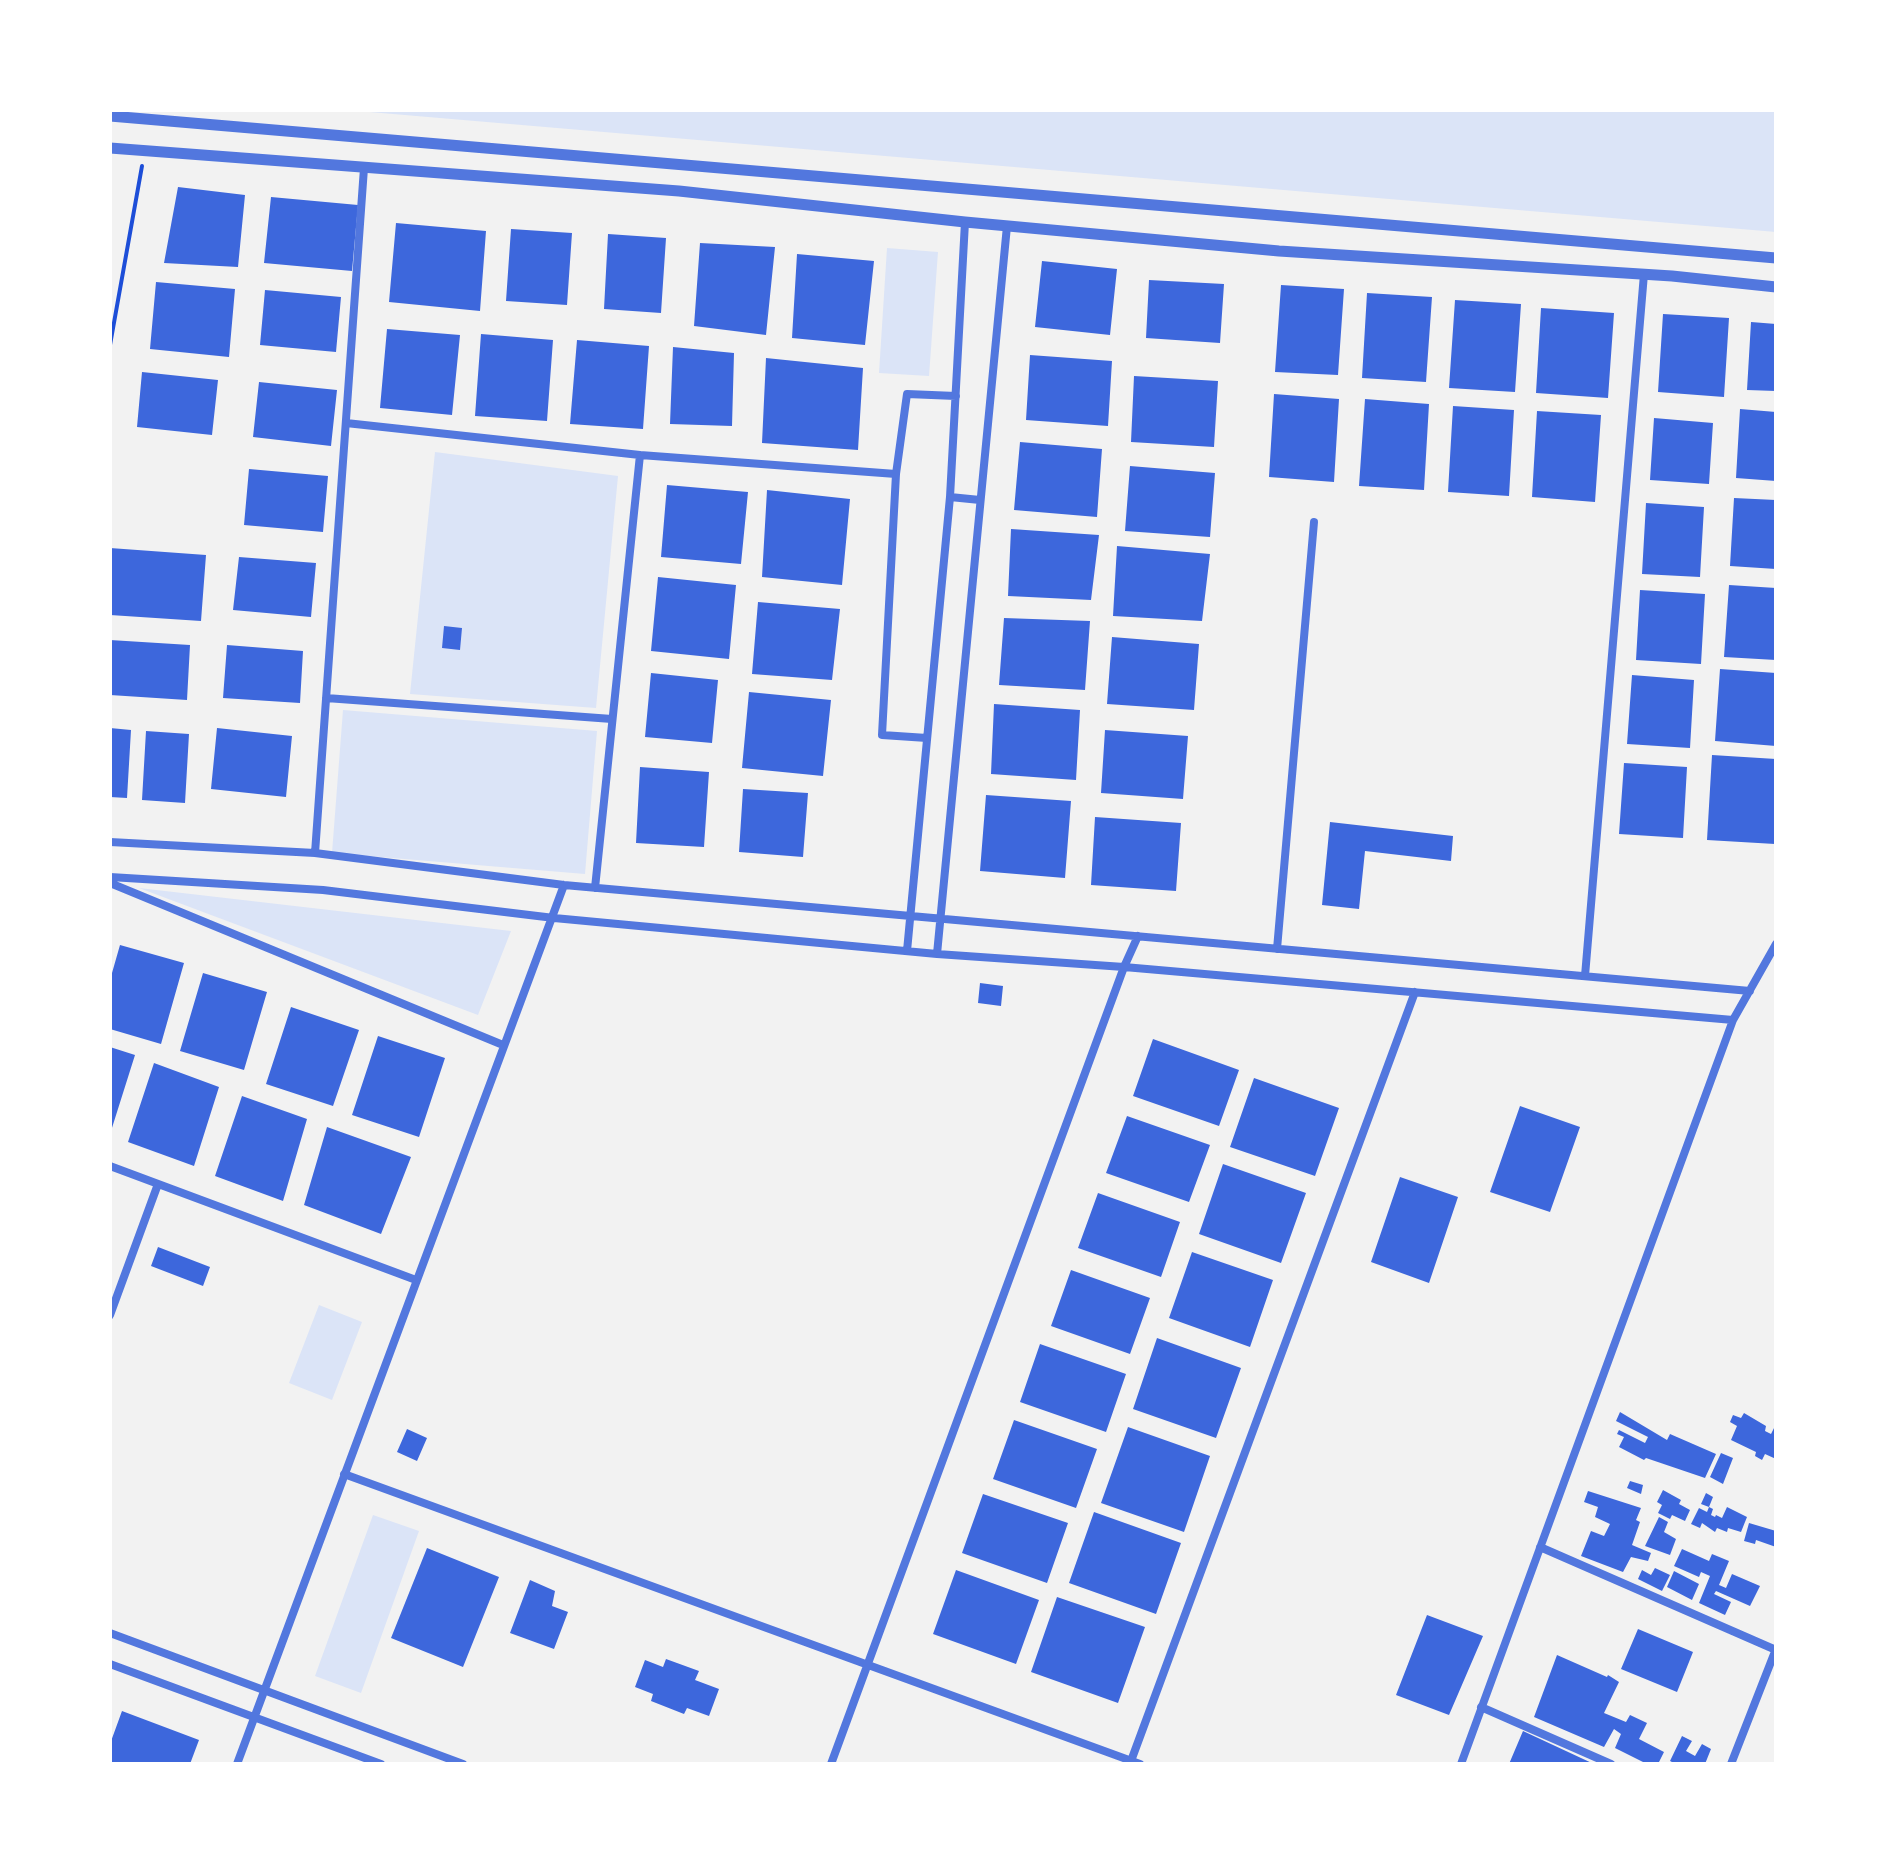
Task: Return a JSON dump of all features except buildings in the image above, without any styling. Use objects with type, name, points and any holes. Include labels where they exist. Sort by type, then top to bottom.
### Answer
[{"type":"street","points":[[110,116],[1776,258]]},
{"type":"street","points":[[110,148],[679,191],[1279,251],[1644,274],[1776,287]]},
{"type":"street","points":[[315,853],[364,168]]},
{"type":"street","points":[[907,951],[950,497],[965,222]]},
{"type":"street","points":[[937,954],[1007,226]]},
{"type":"street","points":[[1585,976],[1644,274]]},
{"type":"street","points":[[927,738],[882,735],[896,474],[907,394],[956,396]]},
{"type":"street","points":[[346,423],[640,455],[896,474]]},
{"type":"street","points":[[595,888],[640,455]]},
{"type":"street","points":[[950,497],[980,500]]},
{"type":"street","points":[[1277,949],[1314,522]]},
{"type":"street","points":[[326,698],[612,719]]},
{"type":"street","points":[[110,842],[315,853],[595,888],[1750,991]]},
{"type":"street","points":[[110,880],[323,890],[554,918],[937,954],[1124,967],[1733,1020]]},
{"type":"street","points":[[110,880],[503,1045]]},
{"type":"street","points":[[237,1764],[564,885]]},
{"type":"street","points":[[831,1764],[1138,936]]},
{"type":"street","points":[[1461,1764],[1733,1020],[1776,944]]},
{"type":"street","points":[[344,1474],[1136,1762],[1415,992]]},
{"type":"street","points":[[110,1166],[416,1280]]},
{"type":"street","points":[[110,1315],[158,1184]]},
{"type":"street","points":[[1540,1547],[1776,1650],[1731,1764]]},
{"type":"street","points":[[110,1633],[463,1764]]},
{"type":"street","points":[[110,1664],[381,1764]]},
{"type":"street","points":[[1481,1707],[1611,1764]]},
{"type":"path","points":[[110,345],[144,150]]},
{"type":"shaded area","points":[[346,110],[1776,110],[1776,232]]},
{"type":"shaded area","points":[[887,248],[938,252],[929,376],[879,373]]},
{"type":"shaded area","points":[[435,452],[618,476],[596,708],[410,694]]},
{"type":"shaded area","points":[[343,710],[597,731],[585,874],[332,853]]},
{"type":"shaded area","points":[[139,888],[511,931],[478,1015]]},
{"type":"shaded area","points":[[319,1305],[362,1322],[332,1400],[289,1383]]},
{"type":"shaded area","points":[[373,1515],[419,1531],[361,1693],[315,1676]]}]
